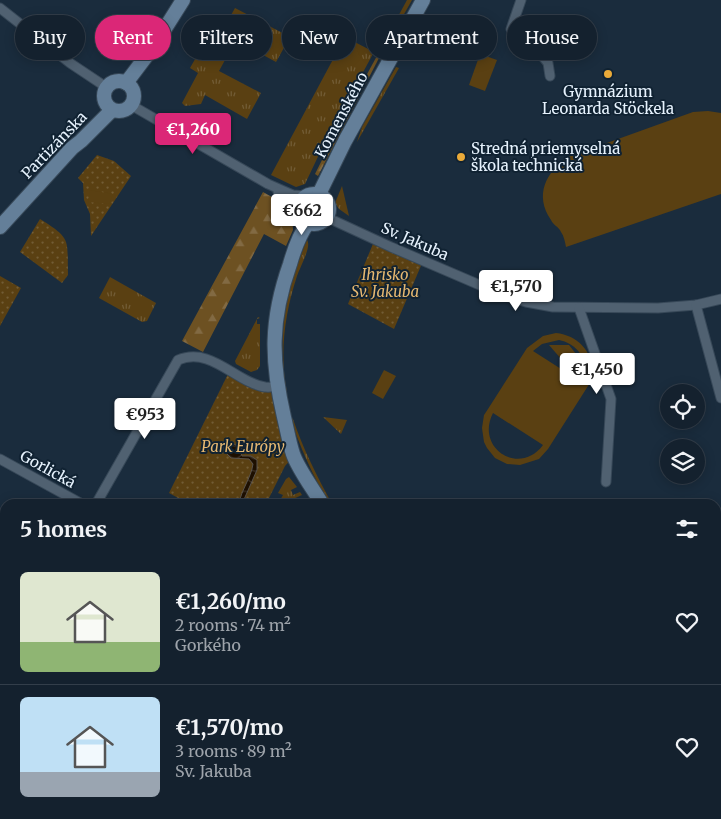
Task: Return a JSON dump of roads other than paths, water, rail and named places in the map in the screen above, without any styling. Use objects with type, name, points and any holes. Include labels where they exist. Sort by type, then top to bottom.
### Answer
[{"type":"street","points":[[126,83],[154,46],[183,0]]},
{"type":"street","name":"Komenského","points":[[312,195],[423,0]]},
{"type":"street","points":[[521,0],[511,29],[541,42],[540,54],[548,63],[550,76]]},
{"type":"street","points":[[0,8],[70,63],[106,87]]},
{"type":"street","points":[[118,81],[126,83],[133,90],[131,105],[122,111],[112,110],[104,100],[103,95],[106,87],[118,81]]},
{"type":"street","points":[[131,105],[268,184],[293,194],[325,198],[328,202],[329,212],[326,217],[316,224],[308,223],[301,217],[298,209],[268,184]]},
{"type":"street","name":"Partizánska","points":[[0,227],[72,148],[112,110]]},
{"type":"street","points":[[298,209],[302,199],[312,195]]},
{"type":"street","name":"Sv. Jakuba","points":[[326,217],[503,295],[526,302],[553,307],[658,308],[696,305],[721,299]]},
{"type":"street","points":[[308,223],[295,249],[278,302],[274,327],[274,353],[277,386],[294,456],[319,499]]},
{"type":"street","points":[[696,305],[721,398]]},
{"type":"street","points":[[579,308],[610,399],[606,482]]},
{"type":"street","points":[[99,499],[178,360],[185,357],[202,358],[212,361],[252,383],[266,387],[277,386]]},
{"type":"street","name":"Gorlická","points":[[0,459],[73,499]]},
{"type":"water","points":[[223,442],[230,442],[240,449],[242,456],[251,456],[257,460],[257,470],[244,499],[240,499],[253,464],[249,459],[231,458],[224,451]]},
{"type":"place","name":"Gymnázium Leonarda Stöckela","points":[[608,74]]},
{"type":"place","name":"Stredná priemyselná škola technická","points":[[461,157]]},
{"type":"park label","name":"Ihrisko Sv. Jakuba","points":[[385,282]]},
{"type":"park label","name":"Park Európy","points":[[243,446]]}]
